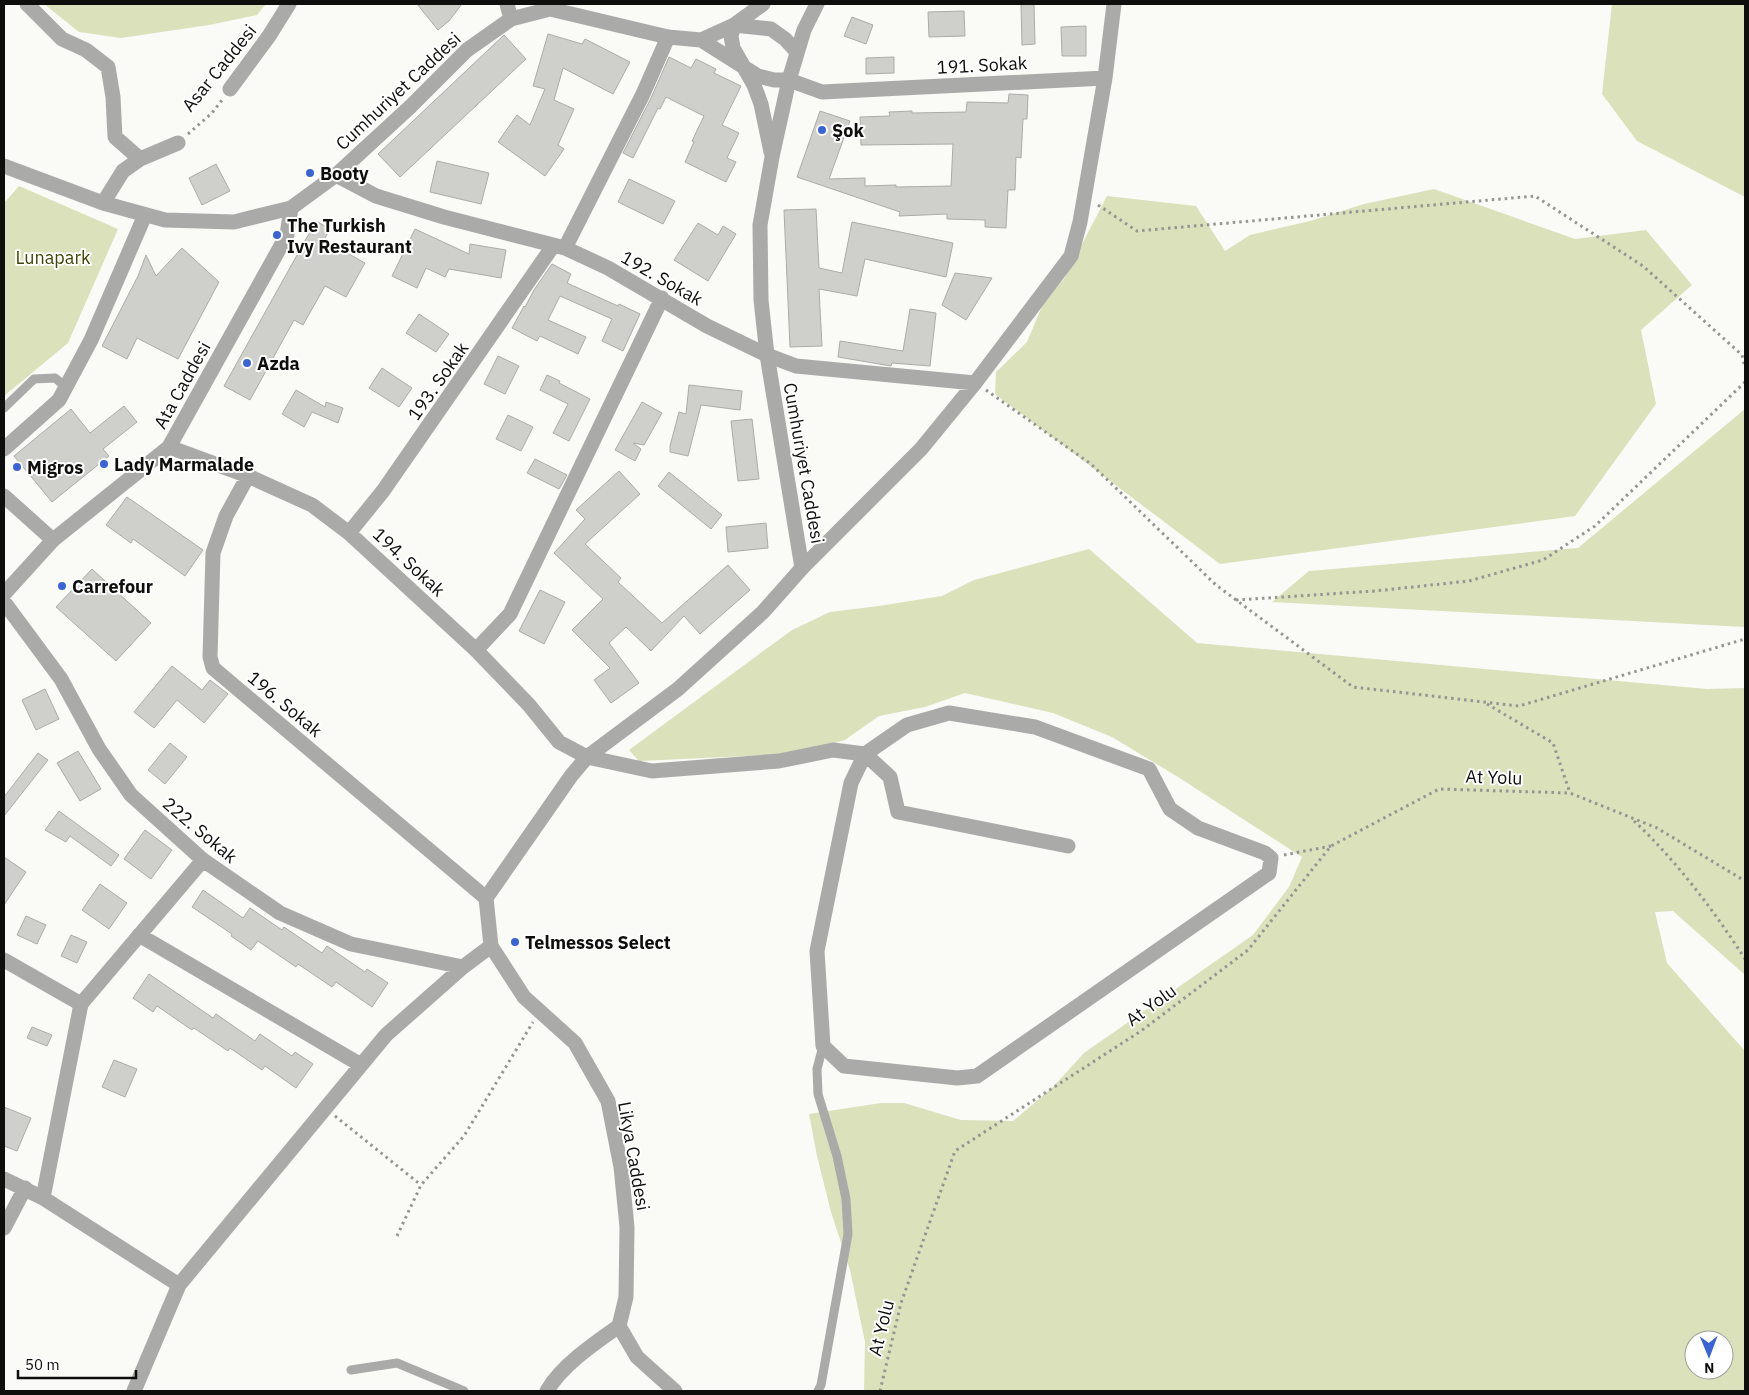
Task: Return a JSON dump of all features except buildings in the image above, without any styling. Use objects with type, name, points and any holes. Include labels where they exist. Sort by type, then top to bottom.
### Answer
[{"type":"street","points":[[27,4],[62,39],[86,50],[108,67],[113,97],[115,137],[140,159]]},
{"type":"street","name":"Asar Caddesi","points":[[230,89],[269,36],[289,4]]},
{"type":"street","points":[[507,4],[511,19]]},
{"type":"street","points":[[701,40],[734,25],[763,4]]},
{"type":"street","name":"Cumhuriyet Caddesi","points":[[586,757],[678,689],[763,612],[802,568],[766,355],[761,300],[760,225],[772,157],[789,80],[804,30],[817,4]]},
{"type":"street","points":[[802,568],[921,449],[975,383],[1071,256],[1080,222],[1105,78],[1114,4]]},
{"type":"street","name":"Cumhuriyet Caddesi","points":[[4,166],[103,203],[166,220],[234,222],[291,208],[336,175],[410,107],[467,50],[511,19],[550,9],[668,37],[701,40],[758,76],[774,80],[789,80]]},
{"type":"street","points":[[734,25],[771,29],[785,39],[797,52]]},
{"type":"street","points":[[734,25],[731,36],[732,48],[754,85],[761,104],[772,157]]},
{"type":"street","name":"193. Sokak","points":[[349,533],[389,484],[559,247],[643,94],[668,37]]},
{"type":"street","name":"191. Sokak","points":[[789,80],[822,92],[1105,78]]},
{"type":"street","points":[[103,203],[123,172],[140,159],[178,143]]},
{"type":"street","name":"192. Sokak","points":[[336,175],[376,196],[444,217],[559,247],[608,268],[707,326],[766,355],[796,366],[975,383]]},
{"type":"street","name":"Ata Caddesi","points":[[4,594],[53,540],[169,447],[287,235],[291,208]]},
{"type":"street","points":[[4,449],[59,400],[91,340],[145,215]]},
{"type":"street","points":[[476,650],[510,614],[662,298]]},
{"type":"street","name":"194. Sokak","points":[[169,447],[248,476],[312,505],[349,533],[476,650],[529,705],[559,742],[586,757],[652,771],[779,761],[833,750],[865,754]]},
{"type":"street","name":"196. Sokak","points":[[248,476],[226,516],[213,553],[210,657],[213,668],[486,898]]},
{"type":"street","points":[[4,496],[53,540]]},
{"type":"street","name":"222. Sokak","points":[[4,602],[61,678],[99,749],[131,795],[203,860],[280,913],[351,944],[463,967]]},
{"type":"street","points":[[949,713],[1035,727],[1149,769],[1170,808],[1198,828],[1266,852],[1271,858],[1269,873],[977,1076],[957,1078],[844,1066],[823,1046],[816,951],[851,783],[865,754],[907,725],[949,713]]},
{"type":"street","points":[[865,754],[890,777],[898,812],[1068,846]]},
{"type":"street","points":[[486,898],[586,757]]},
{"type":"street","points":[[43,1198],[81,1004],[203,860]]},
{"type":"street","name":"Likya Caddesi","points":[[486,898],[491,946],[524,997],[575,1044],[608,1101],[621,1168],[627,1227],[626,1297],[619,1326]]},
{"type":"street","points":[[139,935],[361,1065]]},
{"type":"street","points":[[134,1391],[179,1285],[386,1035],[463,967],[491,946]]},
{"type":"street","points":[[4,960],[81,1004]]},
{"type":"street","points":[[4,1179],[43,1198],[179,1285]]},
{"type":"street","points":[[4,1228],[25,1188]]},
{"type":"street","points":[[547,1391],[553,1380],[595,1343],[619,1326],[637,1357],[675,1391]]},
{"type":"lane","points":[[4,408],[34,379],[55,378],[66,387]]},
{"type":"lane","points":[[818,1391],[824,1368],[848,1234],[846,1199],[837,1156],[818,1094],[817,1069],[823,1046]]},
{"type":"lane","points":[[351,1370],[397,1363],[464,1391]]},
{"type":"path","name":"Asar Caddesi","points":[[178,143],[212,113],[230,89]]},
{"type":"path","points":[[1084,196],[1137,231],[1535,196],[1643,266],[1742,356],[1745,368]]},
{"type":"path","points":[[1236,600],[1375,591],[1469,581],[1543,560],[1596,526],[1745,382]]},
{"type":"path","points":[[975,383],[1091,464],[1216,585],[1353,687],[1519,706],[1745,638]]},
{"type":"path","points":[[1485,702],[1552,743],[1570,794]]},
{"type":"path","name":"At Yolu","points":[[880,1391],[901,1303],[955,1151],[1141,1031],[1248,950],[1332,846],[1438,789],[1570,794],[1657,828],[1745,880]]},
{"type":"path","points":[[1632,819],[1657,843],[1728,932],[1745,958]]},
{"type":"path","points":[[1271,858],[1332,846]]},
{"type":"path","points":[[397,1236],[421,1185],[464,1136],[539,1011]]},
{"type":"path","points":[[325,1108],[421,1185]]},
{"type":"green space","points":[[44,4],[266,4],[257,15],[209,25],[121,38],[79,32]]},
{"type":"green space","points":[[1612,4],[1745,4],[1745,197],[1637,141],[1602,94]]},
{"type":"green space","name":"Lunapark","points":[[19,186],[118,229],[68,343],[4,396],[4,200],[6,201]]},
{"type":"green space","points":[[1434,189],[1575,239],[1646,230],[1692,285],[1641,330],[1656,404],[1575,516],[1220,564],[995,394],[996,372],[1027,342],[1045,299],[1064,279],[1107,196],[1196,206],[1225,251],[1250,235],[1310,221],[1364,204]]},
{"type":"green space","points":[[1745,409],[1745,627],[1272,602],[1309,571],[1578,548]]},
{"type":"green space","points":[[1089,549],[1197,643],[1707,689],[1745,688],[1745,975],[1673,911],[1655,912],[1667,963],[1745,1051],[1745,1391],[864,1391],[865,1342],[850,1270],[831,1212],[809,1114],[881,1103],[904,1103],[961,1120],[1013,1121],[1053,1087],[1084,1053],[1253,935],[1289,887],[1302,857],[1112,737],[1053,713],[965,693],[925,707],[879,716],[845,740],[794,754],[639,761],[629,750],[792,630],[830,612],[942,596],[974,580]]},
{"type":"place","name":"Şok","points":[[822,130]]},
{"type":"place","name":"Booty","points":[[310,173]]},
{"type":"place","name":"The Turkish Ivy Restaurant","points":[[277,235]]},
{"type":"place","name":"Azda","points":[[247,363]]},
{"type":"place","name":"Lady Marmalade","points":[[104,464]]},
{"type":"place","name":"Migros","points":[[17,467]]},
{"type":"place","name":"Carrefour","points":[[62,586]]},
{"type":"place","name":"Telmessos Select","points":[[515,942]]}]
